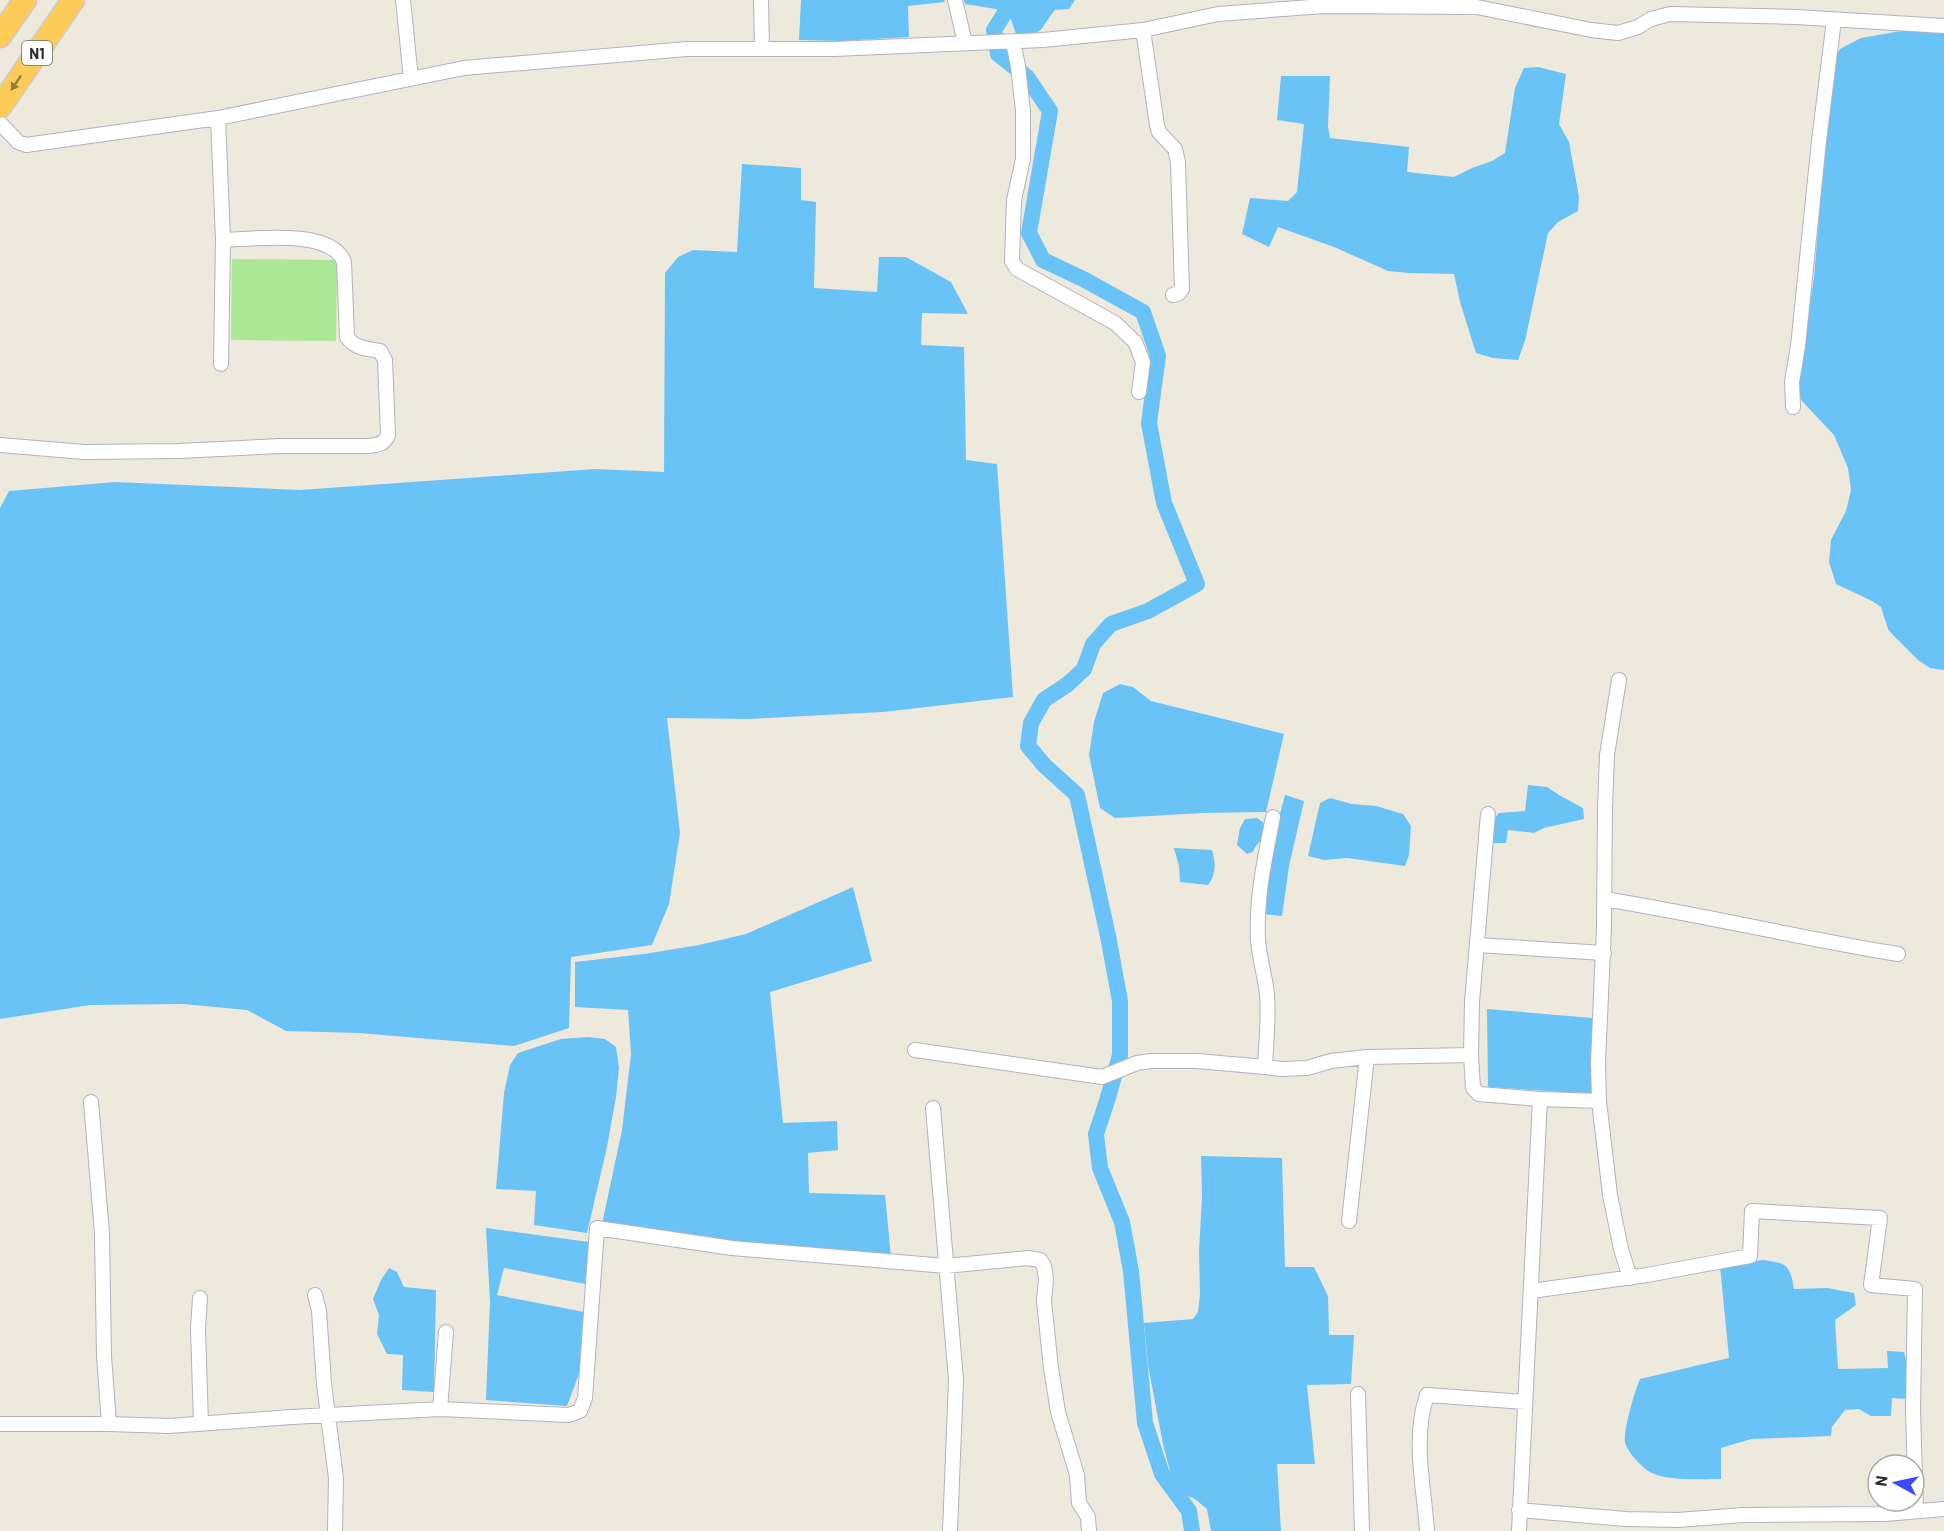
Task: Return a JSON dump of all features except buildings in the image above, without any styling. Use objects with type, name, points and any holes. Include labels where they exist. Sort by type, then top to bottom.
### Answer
[{"type":"highway","points":[[0,28],[24,0]]},
{"type":"highway","name":"N1","points":[[0,36],[24,0]]},
{"type":"highway","name":"N1","points":[[0,107],[73,0]]},
{"type":"street","points":[[403,0],[411,79]]},
{"type":"street","points":[[761,0],[762,49]]},
{"type":"street","points":[[955,0],[964,43]]},
{"type":"street","points":[[0,123],[18,142],[26,145],[218,118],[464,68],[687,49],[834,49],[1012,42],[1143,30],[1218,14],[1324,6],[1477,8],[1618,33],[1638,27],[1650,19],[1670,14],[1796,17],[1944,26]]},
{"type":"street","points":[[1793,407],[1792,382],[1798,346],[1834,20]]},
{"type":"street","points":[[1143,30],[1159,132],[1175,149],[1178,162],[1182,289],[1173,295]]},
{"type":"street","points":[[1012,42],[1018,66],[1023,111],[1023,159],[1014,200],[1011,261],[1017,269],[1114,323],[1135,342],[1143,362],[1139,392]]},
{"type":"street","points":[[218,118],[223,240],[221,364]]},
{"type":"street","points":[[0,445],[84,452],[280,446],[368,446],[381,444],[386,440],[388,435],[385,360],[380,351],[351,344],[347,337],[342,256],[330,246],[310,240],[292,238],[223,240]]},
{"type":"street","points":[[1619,680],[1607,755],[1604,953],[1598,1062],[1599,1101],[1610,1195],[1621,1249],[1630,1278]]},
{"type":"street","points":[[1488,814],[1472,1002],[1473,1088],[1479,1094],[1599,1101]]},
{"type":"street","points":[[1265,1067],[1267,992],[1258,940],[1258,912],[1260,882],[1273,817]]},
{"type":"street","points":[[1604,899],[1673,910],[1898,954]]},
{"type":"street","points":[[1477,945],[1604,953]]},
{"type":"street","points":[[915,1050],[1102,1077],[1137,1063],[1151,1061],[1197,1061],[1282,1069],[1307,1068],[1331,1061],[1367,1057],[1471,1055]]},
{"type":"street","points":[[1349,1221],[1367,1057]]},
{"type":"street","points":[[1519,1531],[1540,1099]]},
{"type":"street","points":[[91,1102],[102,1233],[104,1356],[109,1424]]},
{"type":"street","points":[[933,1108],[956,1380],[950,1531]]},
{"type":"street","points":[[1530,1291],[1630,1278],[1750,1256],[1752,1211],[1880,1218],[1871,1285],[1915,1289],[1915,1453]]},
{"type":"street","points":[[0,1424],[169,1426],[440,1410],[569,1415],[580,1411],[585,1398],[597,1228],[732,1248],[946,1266],[1028,1258],[1040,1260],[1044,1266],[1046,1280],[1044,1301],[1058,1412],[1077,1475],[1079,1503],[1088,1516],[1089,1531]]},
{"type":"street","points":[[315,1295],[319,1311],[336,1478],[335,1531]]},
{"type":"street","points":[[200,1298],[198,1329],[201,1424]]},
{"type":"street","points":[[440,1410],[446,1332]]},
{"type":"street","points":[[1358,1394],[1362,1531]]},
{"type":"street","points":[[1427,1531],[1419,1458],[1420,1423],[1427,1395],[1525,1402]]},
{"type":"street","points":[[1926,1510],[1944,1509]]},
{"type":"street","points":[[1519,1510],[1626,1519],[1678,1520],[1743,1515],[1895,1513]]},
{"type":"green space","points":[[232,259],[337,260],[336,341],[231,340]]},
{"type":"water","points":[[801,0],[944,0],[945,2],[908,6],[909,37],[840,41],[799,40]]},
{"type":"water","points":[[964,0],[1075,0],[1069,9],[1055,10],[1037,32],[1016,34],[1008,11],[965,4]]},
{"type":"water","points":[[1901,31],[1944,31],[1944,670],[1930,668],[1918,660],[1893,635],[1888,629],[1881,607],[1836,584],[1829,562],[1831,540],[1846,511],[1851,490],[1848,468],[1834,435],[1801,400],[1798,387],[1814,277],[1832,64],[1840,49],[1861,38]]},
{"type":"water","points":[[1538,67],[1566,74],[1559,124],[1569,142],[1579,197],[1578,211],[1558,222],[1548,233],[1525,341],[1518,360],[1493,358],[1476,353],[1454,274],[1388,271],[1334,247],[1278,227],[1269,247],[1242,234],[1250,198],[1288,201],[1297,192],[1304,124],[1277,120],[1281,76],[1330,76],[1328,127],[1330,138],[1409,147],[1407,172],[1454,177],[1505,153],[1515,88],[1524,68]]},
{"type":"water","points":[[742,164],[801,168],[801,200],[816,202],[814,288],[877,292],[879,257],[906,257],[951,282],[968,314],[922,313],[921,345],[964,347],[966,460],[997,464],[1013,697],[883,712],[747,719],[667,718],[680,833],[669,904],[652,945],[571,957],[569,1028],[514,1046],[359,1033],[286,1031],[247,1010],[183,1004],[90,1005],[0,1019],[0,508],[9,491],[115,482],[300,490],[595,469],[664,472],[665,273],[678,257],[693,250],[737,252]]},
{"type":"water","points":[[1120,684],[1133,687],[1151,701],[1284,734],[1266,812],[1115,818],[1100,808],[1089,755],[1094,722],[1103,693]]},
{"type":"water","points":[[1528,785],[1547,787],[1583,808],[1584,819],[1544,828],[1534,833],[1508,830],[1506,843],[1493,843],[1493,820],[1499,813],[1525,811]]},
{"type":"water","points":[[1285,795],[1304,801],[1289,866],[1282,916],[1263,914],[1268,859]]},
{"type":"water","points":[[1330,798],[1352,804],[1376,806],[1403,814],[1411,826],[1409,855],[1405,866],[1347,858],[1324,860],[1308,856],[1320,803]]},
{"type":"water","points":[[1257,818],[1264,823],[1265,834],[1253,852],[1247,854],[1237,845],[1240,828],[1245,819]]},
{"type":"water","points":[[1174,848],[1212,850],[1213,877],[1208,885],[1180,882]]},
{"type":"water","points":[[853,887],[872,961],[770,992],[783,1123],[837,1121],[838,1150],[808,1153],[809,1193],[885,1195],[891,1257],[764,1246],[602,1224],[622,1130],[631,1054],[628,1010],[575,1007],[575,962],[699,945],[746,934]]},
{"type":"water","points":[[1487,1009],[1592,1018],[1593,1094],[1488,1087]]},
{"type":"water","points":[[588,1037],[605,1039],[616,1047],[619,1068],[607,1147],[587,1233],[534,1225],[536,1191],[496,1189],[504,1093],[510,1065],[518,1053],[561,1039]]},
{"type":"water","points":[[1201,1156],[1282,1158],[1285,1267],[1314,1267],[1328,1296],[1329,1335],[1354,1335],[1351,1384],[1307,1385],[1315,1464],[1277,1464],[1281,1531],[1211,1531],[1207,1509],[1195,1499],[1178,1492],[1172,1479],[1163,1444],[1148,1365],[1144,1323],[1193,1319],[1198,1312]]},
{"type":"water","points":[[486,1228],[589,1242],[585,1284],[504,1268],[497,1295],[584,1312],[579,1374],[567,1406],[486,1400],[490,1302]]},
{"type":"water","points":[[1763,1260],[1786,1266],[1791,1274],[1794,1289],[1827,1288],[1854,1293],[1856,1305],[1835,1320],[1838,1369],[1888,1368],[1887,1351],[1904,1352],[1909,1374],[1907,1399],[1892,1398],[1891,1416],[1871,1416],[1859,1409],[1845,1410],[1832,1427],[1831,1436],[1751,1439],[1721,1448],[1721,1479],[1676,1478],[1652,1473],[1636,1460],[1625,1442],[1628,1420],[1640,1379],[1729,1358],[1720,1266]]},
{"type":"water","points":[[389,1268],[397,1272],[404,1287],[436,1290],[434,1392],[402,1390],[403,1355],[387,1354],[377,1334],[379,1315],[373,1299]]},
{"type":"waterway","points":[[1013,0],[994,30],[998,54],[1027,77],[1050,111],[1029,233],[1043,260],[1143,312],[1158,356],[1149,423],[1164,503],[1197,584],[1148,611],[1111,624],[1093,644],[1084,669],[1068,684],[1044,700],[1031,723],[1028,746],[1044,765],[1077,795],[1108,936],[1120,1001],[1120,1055],[1096,1134],[1100,1168],[1122,1222],[1131,1271],[1145,1423],[1162,1474],[1189,1511],[1192,1531]]}]
